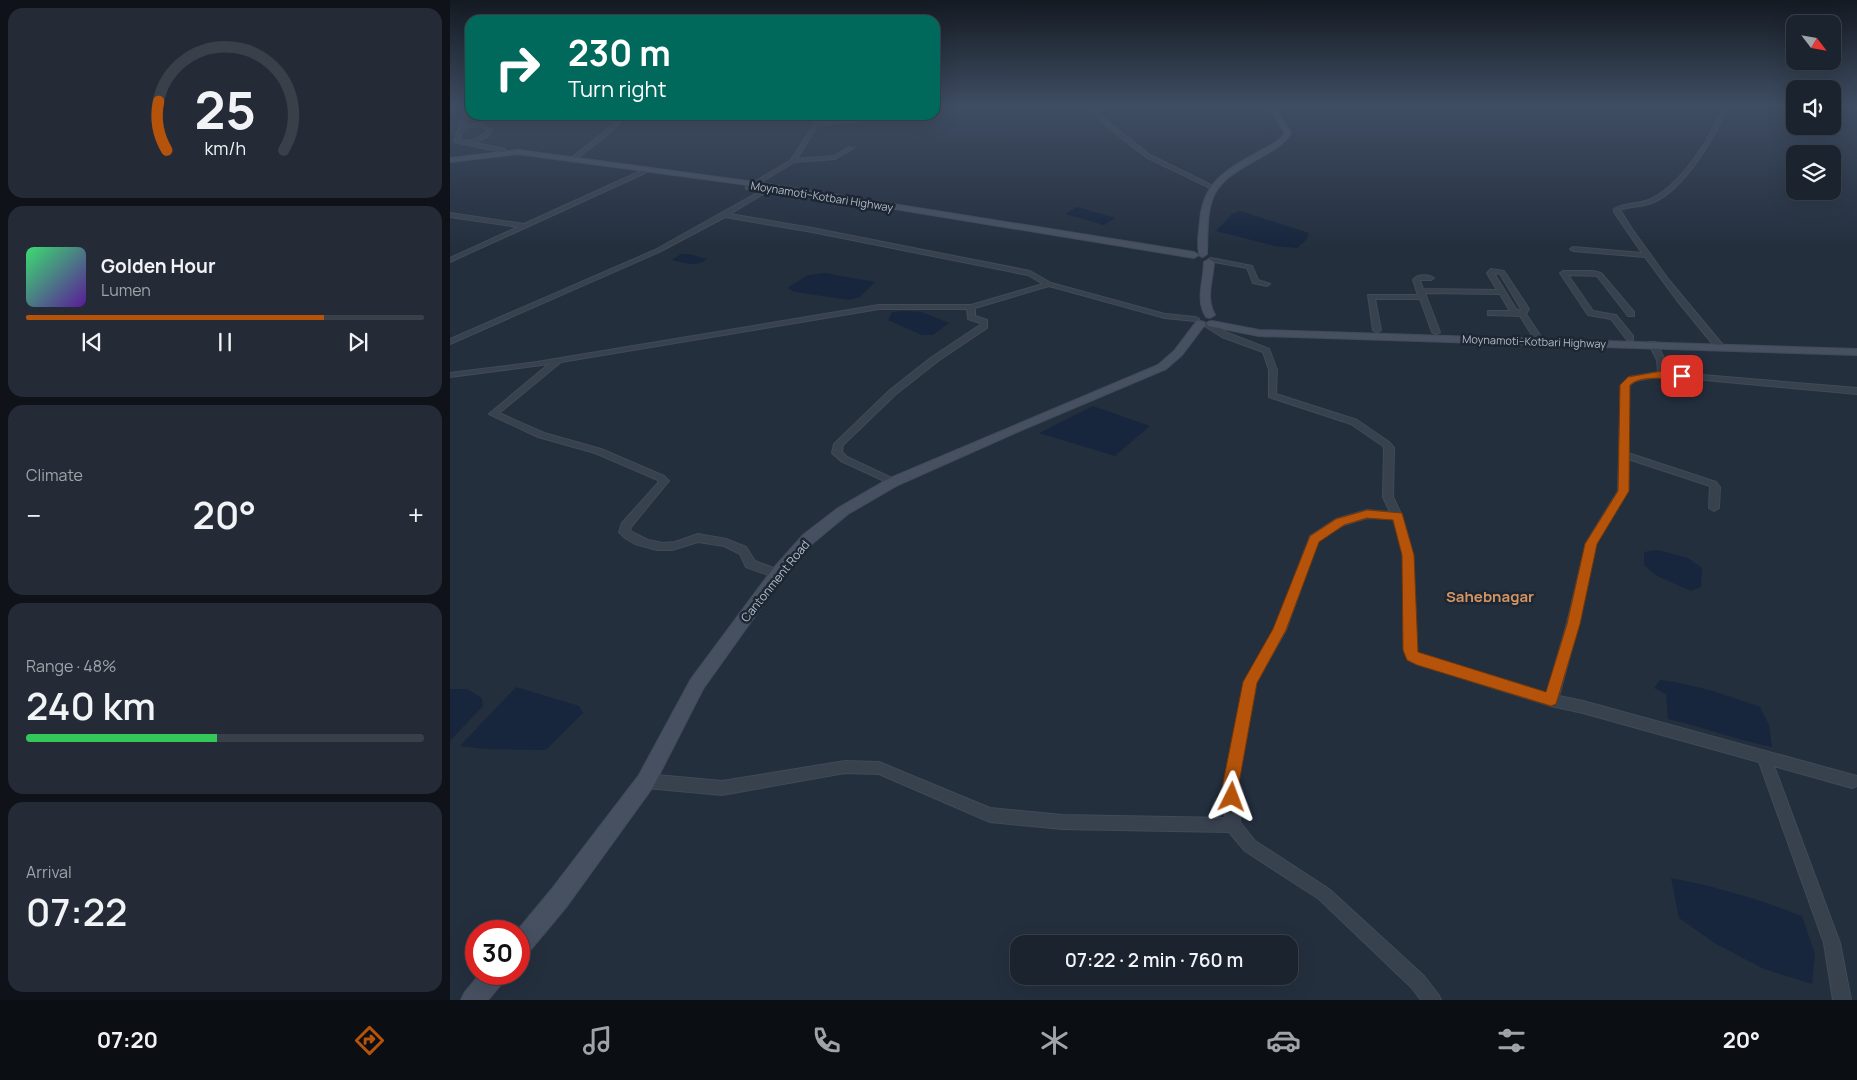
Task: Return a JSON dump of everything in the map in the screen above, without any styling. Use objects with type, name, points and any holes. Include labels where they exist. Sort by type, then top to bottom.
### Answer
[{"type":"main road","name":"Moynamoti–Kotbari Highway","points":[[450,161],[513,153]]},
{"type":"main road","name":"Moynamoti–Kotbari Highway","points":[[523,153],[752,186],[1201,259]]},
{"type":"main road","points":[[1206,320],[1201,259],[1207,200],[1212,187],[1234,169],[1264,153]]},
{"type":"main road","name":"Moynamoti–Kotbari Highway","points":[[502,154],[752,186],[766,190],[905,211]]},
{"type":"main road","name":"Moynamoti–Kotbari Highway","points":[[1206,320],[1261,327],[1436,332],[1653,344],[1716,343],[1857,346]]},
{"type":"main road","name":"Moynamoti–Kotbari Highway","points":[[1206,320],[1259,333],[1630,338],[1857,352]]},
{"type":"main road","name":"Cantonment Road","points":[[530,933],[559,898],[646,781],[697,684],[777,574],[808,539],[843,512],[893,482],[1020,426],[1162,367],[1178,353],[1206,320]]},
{"type":"main road","points":[[473,1000],[486,985]]},
{"type":"street","points":[[572,160],[581,153]]},
{"type":"street","points":[[752,186],[793,161],[799,153]]},
{"type":"street","points":[[793,161],[835,157],[843,153]]},
{"type":"street","points":[[1144,153],[1212,187]]},
{"type":"street","points":[[1700,153],[1674,183],[1654,200],[1617,209],[1645,255],[1716,343]]},
{"type":"street","points":[[450,260],[643,172]]},
{"type":"street","points":[[450,342],[657,252],[766,190]]},
{"type":"street","points":[[450,214],[526,226]]},
{"type":"street","points":[[724,215],[812,230],[1030,273],[1049,284],[1165,316],[1206,320],[1224,335],[1266,351],[1273,370],[1272,395],[1354,422],[1389,448],[1388,497],[1398,516],[1408,555],[1410,650],[1412,656],[1551,700],[1592,709],[1852,781]]},
{"type":"street","points":[[1573,249],[1645,255]]},
{"type":"street","points":[[1201,259],[1250,268],[1255,282],[1267,284]]},
{"type":"street","points":[[1522,314],[1525,309],[1502,272],[1491,271],[1490,273],[1513,310],[1522,314],[1538,338]]},
{"type":"street","points":[[1630,314],[1599,274],[1563,273],[1591,313],[1613,317],[1630,338]]},
{"type":"street","points":[[1430,278],[1416,279],[1436,332]]},
{"type":"street","points":[[450,375],[560,360],[879,307],[971,306],[1049,284]]},
{"type":"street","points":[[1377,330],[1372,297],[1502,292]]},
{"type":"street","points":[[893,482],[844,459],[836,453],[839,444],[893,392],[984,326],[984,322],[971,317],[971,306]]},
{"type":"street","points":[[1491,314],[1522,314]]},
{"type":"street","points":[[1653,344],[1660,360],[1662,374]]},
{"type":"street","points":[[560,360],[493,414],[540,435],[598,452],[661,478],[664,481],[661,486],[626,526],[624,532],[628,536],[653,546],[668,547],[698,538],[707,538],[741,548],[746,552],[750,564],[777,574]]},
{"type":"street","points":[[1551,700],[1573,624],[1591,544],[1623,491],[1625,385],[1632,379],[1662,374],[1857,392]]},
{"type":"street","points":[[1625,455],[1713,484],[1715,487],[1714,508]]},
{"type":"street","points":[[1398,516],[1367,514],[1340,522],[1314,539],[1280,630],[1250,682],[1231,783],[1233,825],[1250,846],[1324,894],[1418,982],[1432,1000]]},
{"type":"street","points":[[1764,756],[1832,943],[1842,1000]]},
{"type":"street","points":[[646,781],[722,788],[845,767],[879,768],[990,814],[1062,822],[1233,825]]},
{"type":"water","points":[[1077,207],[1115,218],[1104,225],[1065,214]]},
{"type":"water","points":[[1240,211],[1309,233],[1306,240],[1297,248],[1275,246],[1216,231],[1232,214]]},
{"type":"water","points":[[681,254],[689,254],[707,259],[695,264],[672,260]]},
{"type":"water","points":[[825,273],[875,282],[860,297],[849,300],[795,292],[787,288],[808,275]]},
{"type":"water","points":[[892,312],[922,312],[949,323],[933,335],[922,335],[888,320]]},
{"type":"water","points":[[1093,406],[1150,426],[1115,456],[1039,433]]},
{"type":"water","points":[[1658,550],[1688,558],[1702,568],[1701,587],[1691,591],[1657,576],[1644,565],[1644,552]]},
{"type":"water","points":[[1660,680],[1698,687],[1760,707],[1769,725],[1772,747],[1668,719],[1666,694],[1654,688]]},
{"type":"water","points":[[516,687],[579,706],[583,713],[546,750],[484,749],[460,746]]},
{"type":"water","points":[[450,689],[467,689],[482,698],[483,706],[450,741]]},
{"type":"water","points":[[1671,878],[1738,894],[1802,916],[1815,954],[1812,984],[1764,969],[1716,944],[1679,918]]},
{"type":"district","name":"Sahebnagar","points":[[1490,596]]},
{"type":"route","points":[[1232,797],[1231,783],[1250,682],[1280,630],[1314,539],[1340,522],[1367,514],[1398,516],[1408,555],[1410,650],[1412,656],[1551,700],[1573,624],[1591,544],[1623,491],[1625,385],[1632,379],[1647,376],[1662,374],[1682,376]]}]
